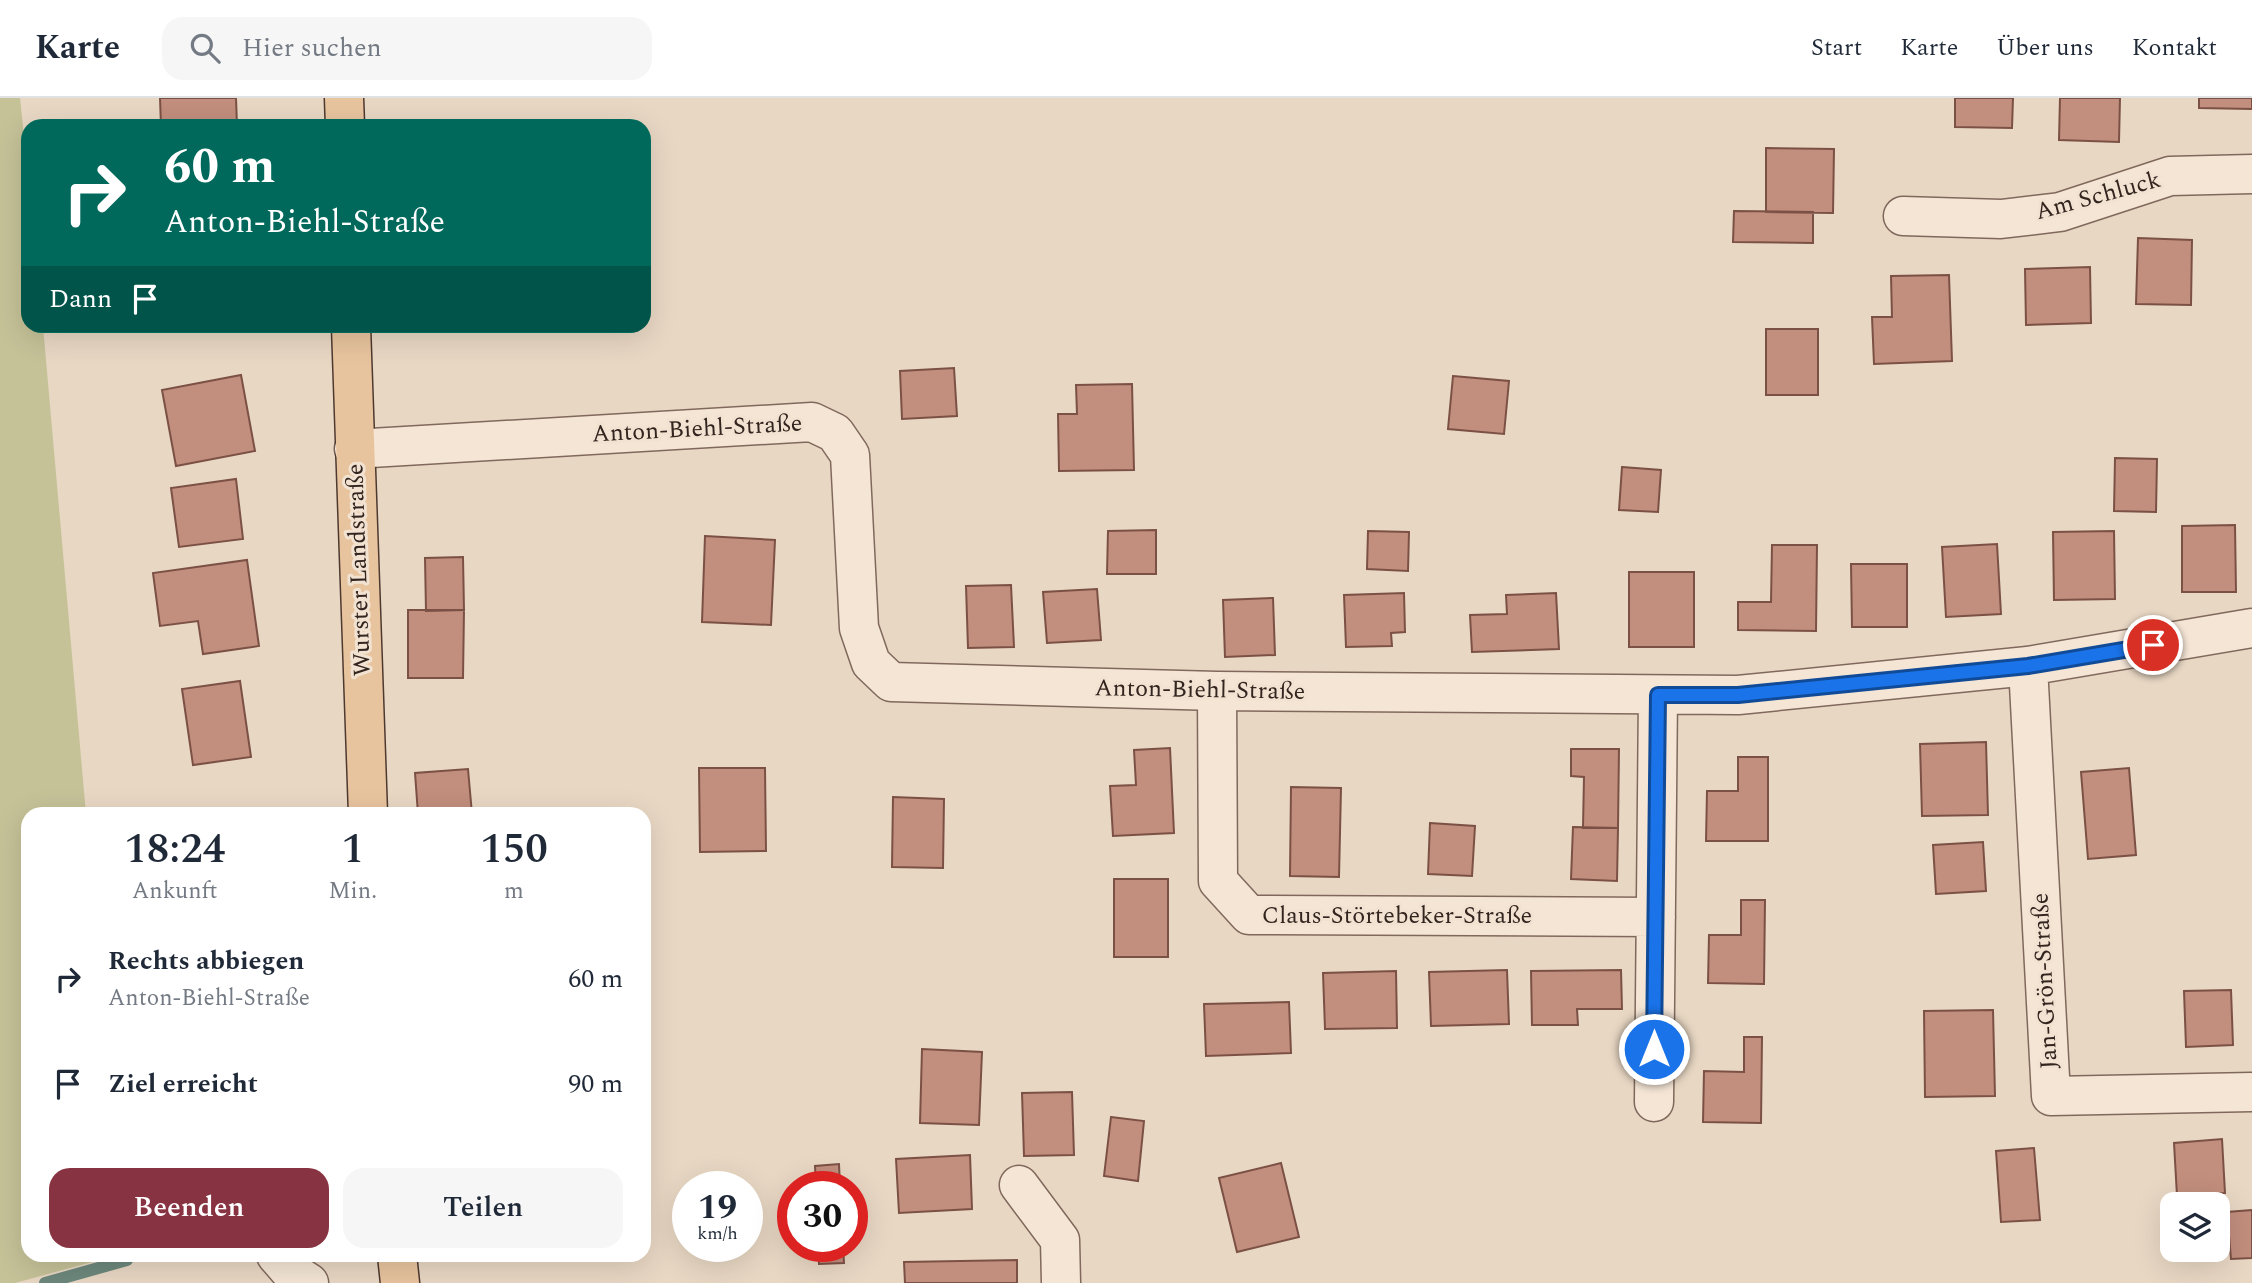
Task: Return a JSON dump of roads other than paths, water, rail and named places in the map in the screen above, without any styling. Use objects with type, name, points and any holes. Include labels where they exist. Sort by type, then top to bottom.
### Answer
[{"type":"main road","points":[[344,98],[345,119]]},
{"type":"main road","name":"Wurster Landstraße","points":[[351,333],[368,807]]},
{"type":"main road","points":[[398,1262],[400,1283]]},
{"type":"street","name":"Am Schluck","points":[[1902,216],[2001,219],[2060,212],[2170,176],[2252,174]]},
{"type":"street","name":"Anton-Biehl-Straße","points":[[354,449],[812,422],[835,433],[850,455],[859,628],[871,663],[891,682],[1217,691],[1738,695],[2028,666],[2252,628]]},
{"type":"street","name":"Jan-Grön-Straße","points":[[2028,666],[2051,1096],[2252,1092]]},
{"type":"street","name":"Claus-Störtebeker-Straße","points":[[1217,691],[1218,881],[1249,915],[1656,917]]},
{"type":"street","points":[[1654,1102],[1658,695]]},
{"type":"street","points":[[1018,1185],[1060,1240],[1061,1283]]},
{"type":"street","points":[[282,1262],[309,1283]]},
{"type":"waterway","points":[[45,1283],[120,1262]]}]
